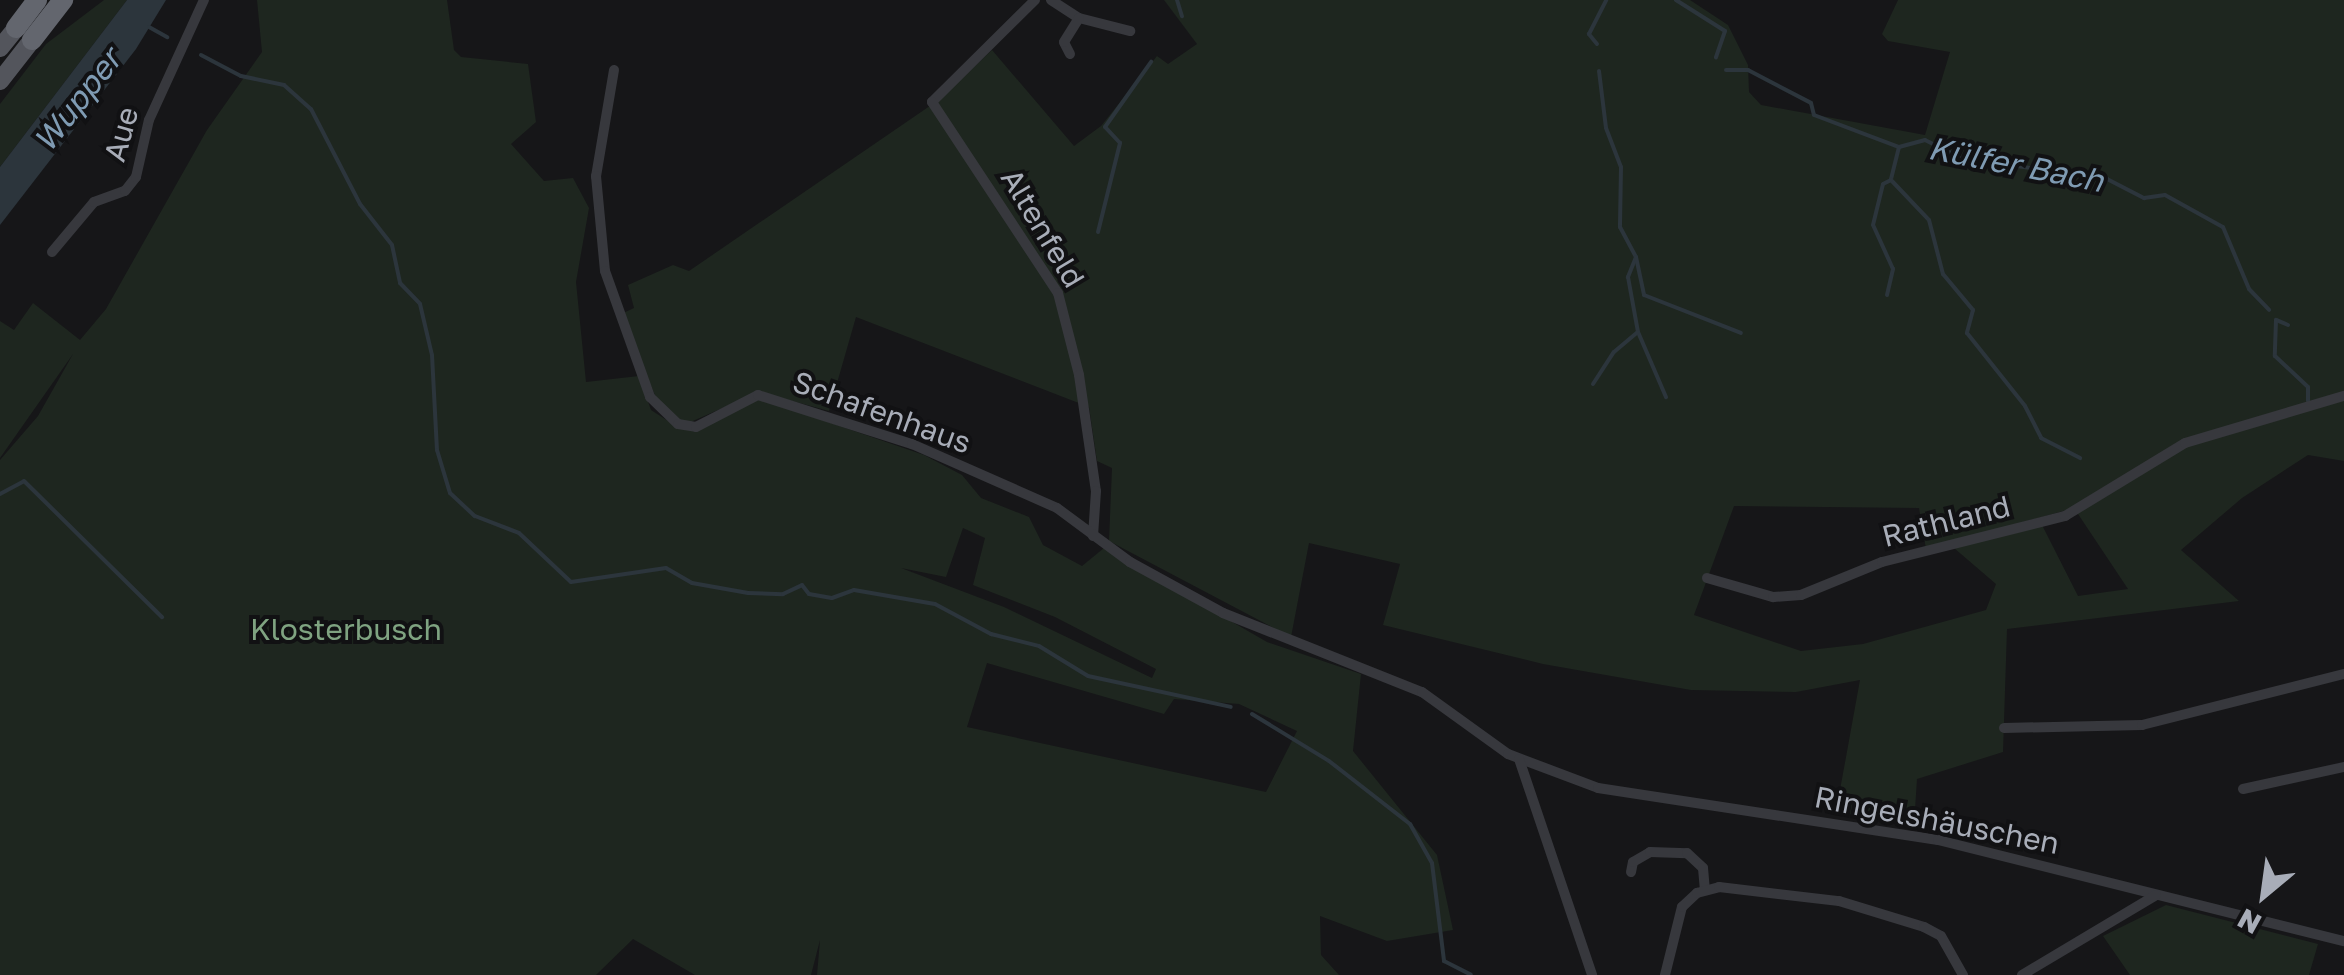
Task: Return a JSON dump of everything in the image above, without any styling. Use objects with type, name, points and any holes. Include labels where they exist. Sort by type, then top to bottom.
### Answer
[{"type":"highway","points":[[24,34],[38,0]]},
{"type":"highway","points":[[24,34],[63,0]]},
{"type":"main road","points":[[0,48],[24,34]]},
{"type":"main road","points":[[0,81],[24,34]]},
{"type":"street","name":"Aue","points":[[52,252],[96,200],[125,191],[136,177],[149,120],[204,0]]},
{"type":"street","name":"Altenfeld","points":[[1035,0],[932,102],[1058,293],[1080,376],[1096,490],[1094,536]]},
{"type":"street","points":[[1050,0],[1079,18],[1130,31]]},
{"type":"street","points":[[1070,54],[1064,42],[1079,18]]},
{"type":"street","name":"Schafenhaus","points":[[614,70],[596,176],[605,271],[627,346],[666,418],[696,426],[745,397],[765,396],[925,450],[1057,508],[1130,562],[1248,626],[1372,673]]},
{"type":"street","name":"Rathland","points":[[1707,578],[1773,597],[1801,595],[1882,562],[2066,516],[2184,442],[2344,396]]},
{"type":"street","name":"Ringelshäuschen","points":[[1372,673],[1430,696],[1519,759],[1626,794],[1938,840],[2344,941]]},
{"type":"street","points":[[2004,728],[2142,725],[2344,674]]},
{"type":"street","points":[[1519,759],[1592,975]]},
{"type":"street","points":[[2243,789],[2344,767]]},
{"type":"street","points":[[1630,872],[1650,852],[1687,853],[1703,868],[1704,890]]},
{"type":"street","points":[[1665,975],[1677,916],[1704,890],[1828,899],[1924,927],[1940,936],[1963,975]]},
{"type":"street","points":[[2022,975],[2156,894]]},
{"type":"green space","points":[[104,0],[127,0],[0,167],[0,104],[46,44]]},
{"type":"green space","name":"Klosterbusch","points":[[257,0],[447,0],[454,50],[461,57],[528,64],[536,122],[511,144],[544,181],[573,178],[589,208],[576,282],[586,382],[639,376],[651,410],[679,428],[695,429],[746,400],[764,400],[924,455],[962,475],[981,498],[1029,517],[1043,545],[1082,566],[1104,548],[1267,642],[1361,674],[1353,751],[1437,855],[1453,930],[1387,941],[1320,916],[1321,955],[1339,975],[817,975],[820,940],[811,975],[695,975],[633,939],[596,975],[0,975],[0,460],[38,416],[73,354],[0,458],[0,321],[14,330],[33,303],[80,340],[106,309],[207,130],[262,52]],"holes":[[[963,528],[985,538],[973,585],[1055,617],[1156,669],[1152,678],[1004,607],[901,568],[946,577]],[[987,663],[1164,714],[1174,699],[1239,704],[1297,731],[1266,792],[967,727]]]},
{"type":"green space","points":[[1164,0],[1690,0],[1728,25],[1748,65],[1749,92],[1761,105],[1925,135],[1950,52],[1888,41],[1882,34],[1898,0],[2344,0],[2344,461],[2308,455],[2242,498],[2181,550],[2239,601],[2007,629],[2003,752],[1917,779],[1914,825],[1836,812],[1860,680],[1796,692],[1691,690],[1543,664],[1383,625],[1400,564],[1309,543],[1291,637],[1109,541],[1112,468],[1097,461],[1089,407],[856,317],[829,411],[759,392],[686,424],[660,407],[621,314],[634,308],[628,285],[673,265],[689,271],[940,99],[992,50],[1074,146],[1101,126],[1157,56],[1168,64],[1197,44]],"holes":[[[1734,506],[1919,508],[1926,549],[2074,508],[2128,589],[2078,596],[2042,525],[1954,548],[1996,584],[1986,610],[1863,644],[1801,651],[1694,615]]]},
{"type":"green space","points":[[2166,905],[2318,944],[2309,975],[2130,975],[2103,936]]},
{"type":"water","name":"Wupper","points":[[127,0],[166,0],[136,49],[0,225],[0,167]]},
{"type":"waterway","points":[[1177,0],[1182,16]]},
{"type":"waterway","points":[[1597,44],[1589,34],[1606,0]]},
{"type":"waterway","name":"Külfer Bach","points":[[1676,0],[1725,31],[1716,57]]},
{"type":"waterway","points":[[149,27],[167,37]]},
{"type":"waterway","points":[[201,55],[241,76],[284,85],[311,109],[360,204],[392,245],[400,283],[420,304],[432,355],[437,450],[450,493],[475,516],[519,533],[571,582],[666,568],[692,583],[748,593],[783,594],[802,585],[809,594],[832,598],[854,590],[935,604],[991,634],[1039,646],[1088,676],[1231,707]]},
{"type":"waterway","points":[[1098,232],[1120,143],[1105,127],[1151,62]]},
{"type":"waterway","name":"Külfer Bach","points":[[1726,70],[1748,70],[1811,103],[1814,115],[1899,147],[1925,140],[1961,158],[2107,179],[2144,198],[2165,195],[2223,227],[2249,289],[2269,310]]},
{"type":"waterway","points":[[1599,71],[1606,128],[1621,167],[1620,227],[1636,257],[1628,277],[1638,332],[1666,397]]},
{"type":"waterway","points":[[1899,147],[1891,180],[1929,220],[1943,274],[1973,310],[1967,333],[2025,406],[2041,438],[2080,458]]},
{"type":"waterway","points":[[1887,295],[1893,269],[1873,225],[1883,184],[1891,180]]},
{"type":"waterway","points":[[1636,257],[1644,295],[1741,333]]},
{"type":"waterway","name":"Külfer Bach","points":[[2288,325],[2276,320],[2275,356],[2308,387],[2308,401]]},
{"type":"waterway","points":[[1593,384],[1614,352],[1638,332]]},
{"type":"waterway","points":[[0,494],[24,481],[162,617]]},
{"type":"waterway","points":[[1252,714],[1329,761],[1410,824],[1432,863],[1444,961],[1471,975]]}]
